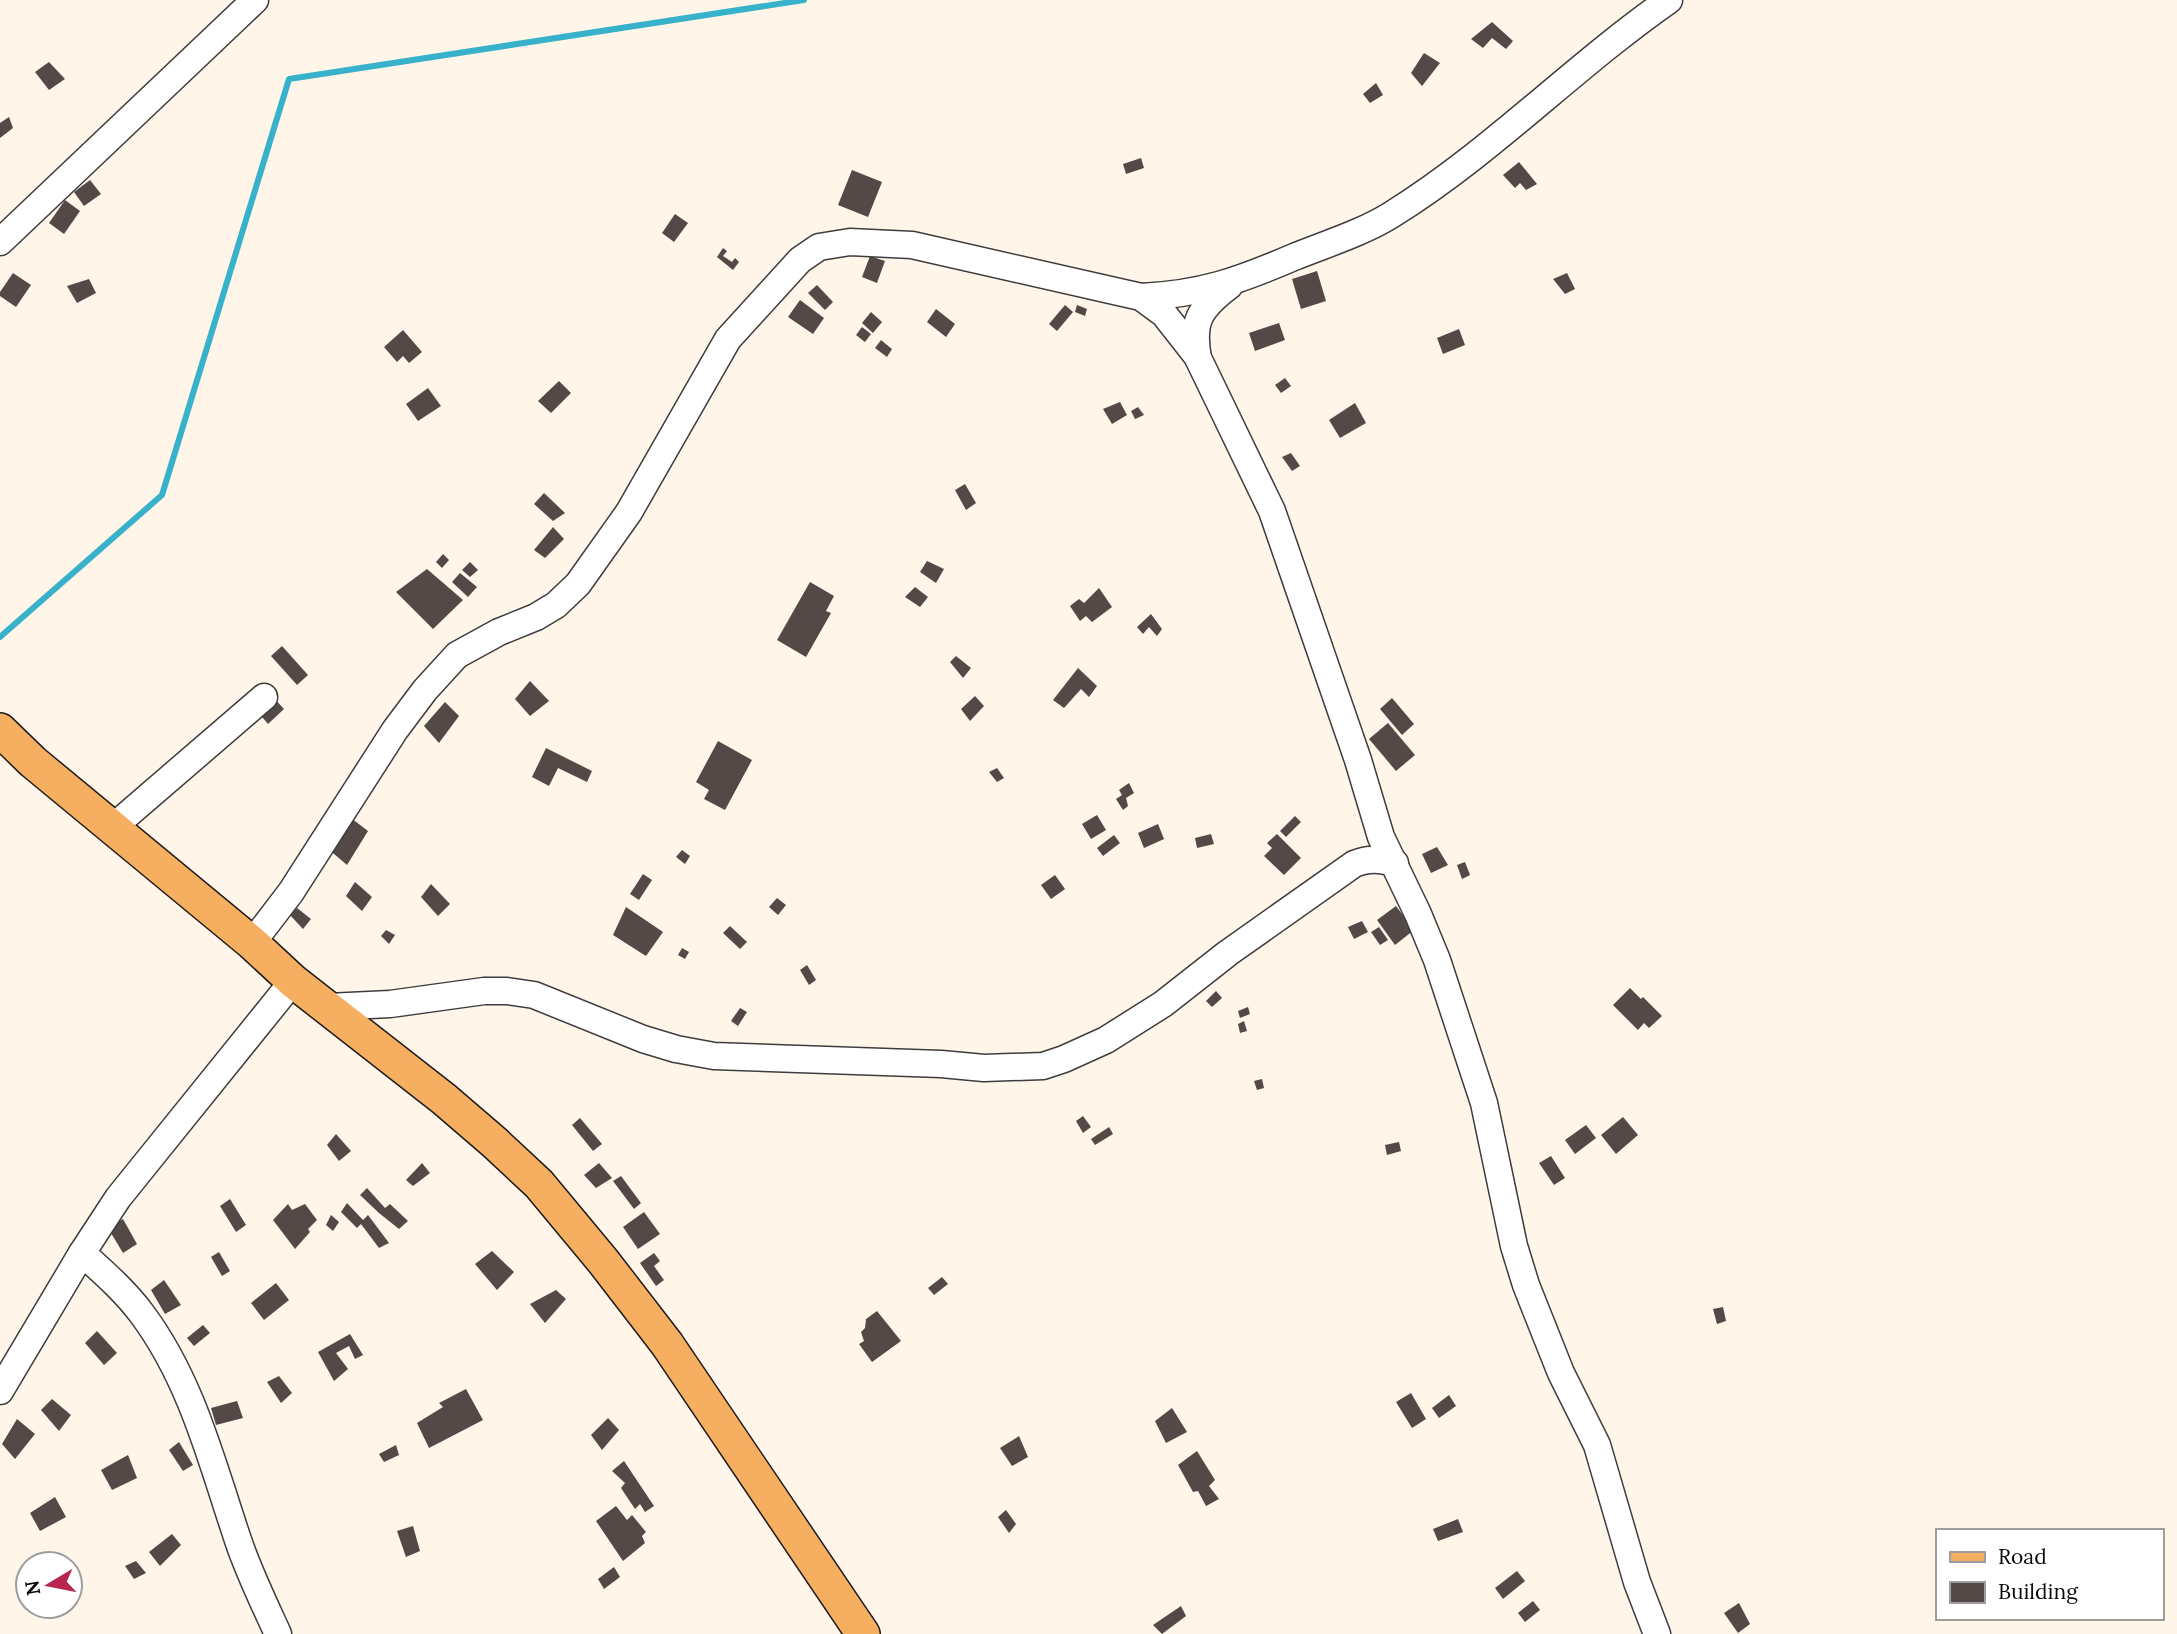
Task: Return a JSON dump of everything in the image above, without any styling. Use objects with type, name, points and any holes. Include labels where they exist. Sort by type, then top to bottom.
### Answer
[{"type":"main road","points":[[0,730],[33,762],[252,943],[293,981],[444,1099],[539,1184],[667,1344],[863,1634]]},
{"type":"street","points":[[0,242],[255,0]]},
{"type":"street","points":[[252,943],[291,892],[395,730],[425,690],[457,655],[499,632],[536,617],[556,605],[578,584],[629,512],[728,339],[800,260],[819,247],[849,242],[912,245],[1141,297],[1175,296],[1233,282],[1390,216],[1486,147],[1626,30],[1669,0]]},
{"type":"street","points":[[1198,358],[1195,341],[1198,317],[1207,304],[1233,282]]},
{"type":"street","points":[[1141,297],[1164,314],[1198,358],[1272,511],[1358,760],[1381,837],[1437,960],[1484,1103],[1514,1246],[1526,1285],[1561,1373],[1597,1445],[1637,1582],[1657,1634]]},
{"type":"street","points":[[112,828],[264,697]]},
{"type":"street","points":[[328,1007],[390,1004],[484,991],[507,991],[534,995],[643,1039],[714,1056],[984,1068],[1043,1066],[1105,1040],[1163,1004],[1228,953],[1354,864],[1368,859],[1395,863]]},
{"type":"street","points":[[0,1391],[118,1198],[293,981]]},
{"type":"street","points":[[82,1253],[115,1283],[142,1314],[182,1380],[211,1454],[258,1593],[278,1634]]},
{"type":"building","points":[[1492,22],[1513,41],[1506,49],[1492,38],[1483,48],[1471,39]]},
{"type":"building","points":[[1424,53],[1440,63],[1422,86],[1411,73]]},
{"type":"building","points":[[49,62],[65,79],[49,90],[35,72]]},
{"type":"building","points":[[1376,83],[1383,95],[1370,103],[1363,94]]},
{"type":"building","points":[[9,117],[13,128],[0,138],[0,123]]},
{"type":"building","points":[[1141,158],[1144,168],[1126,174],[1123,164]]},
{"type":"building","points":[[1519,162],[1537,184],[1526,190],[1520,183],[1515,188],[1503,175]]},
{"type":"building","points":[[852,170],[882,182],[868,217],[838,205]]},
{"type":"building","points":[[90,180],[101,194],[84,206],[74,192]]},
{"type":"building","points":[[65,200],[80,211],[64,234],[49,223]]},
{"type":"building","points":[[675,214],[688,223],[674,242],[662,233]]},
{"type":"building","points":[[723,248],[727,251],[723,256],[732,262],[735,258],[739,262],[733,270],[717,257]]},
{"type":"building","points":[[870,256],[885,261],[877,283],[862,277]]},
{"type":"building","points":[[1317,271],[1326,301],[1301,309],[1292,279]]},
{"type":"building","points":[[13,273],[31,285],[16,307],[0,296]]},
{"type":"building","points":[[1567,273],[1575,289],[1565,294],[1553,279]]},
{"type":"building","points":[[89,279],[96,293],[77,303],[67,286]]},
{"type":"building","points":[[817,285],[833,302],[825,310],[808,293]]},
{"type":"building","points":[[800,300],[824,318],[813,334],[788,317]]},
{"type":"building","points":[[1065,305],[1073,312],[1057,331],[1049,324]]},
{"type":"building","points":[[1077,305],[1087,309],[1085,316],[1075,312]]},
{"type":"building","points":[[936,309],[955,324],[946,337],[927,322]]},
{"type":"building","points":[[871,312],[882,322],[873,333],[862,323]]},
{"type":"building","points":[[1279,323],[1285,340],[1255,351],[1249,333]]},
{"type":"building","points":[[862,327],[871,334],[865,342],[856,335]]},
{"type":"building","points":[[1459,329],[1465,345],[1443,354],[1437,338]]},
{"type":"building","points":[[403,330],[422,352],[409,363],[403,356],[397,362],[384,347]]},
{"type":"building","points":[[881,340],[892,349],[887,357],[875,348]]},
{"type":"building","points":[[1285,378],[1291,386],[1281,393],[1275,385]]},
{"type":"building","points":[[559,381],[571,393],[551,413],[538,401]]},
{"type":"building","points":[[428,388],[441,406],[418,421],[406,404]]},
{"type":"building","points":[[1120,402],[1127,415],[1112,424],[1103,409]]},
{"type":"building","points":[[1355,403],[1366,423],[1340,438],[1329,420]]},
{"type":"building","points":[[1138,407],[1144,415],[1135,419],[1131,411]]},
{"type":"building","points":[[1291,453],[1300,466],[1292,471],[1282,457]]},
{"type":"building","points":[[965,484],[976,503],[966,510],[955,490]]},
{"type":"building","points":[[544,493],[565,513],[553,521],[534,504]]},
{"type":"building","points":[[553,527],[564,539],[545,558],[534,550]]},
{"type":"building","points":[[443,554],[449,560],[442,568],[436,562]]},
{"type":"building","points":[[927,561],[944,569],[936,583],[920,572]]},
{"type":"building","points":[[470,562],[478,570],[470,577],[462,570]]},
{"type":"building","points":[[427,569],[463,600],[433,629],[396,592]]},
{"type":"building","points":[[460,573],[477,587],[468,597],[452,582]]},
{"type":"building","points":[[810,582],[834,596],[826,611],[831,613],[806,657],[777,640]]},
{"type":"building","points":[[915,587],[928,597],[920,607],[905,597]]},
{"type":"building","points":[[1099,588],[1112,607],[1092,622],[1086,616],[1080,621],[1070,606],[1079,599],[1084,603]]},
{"type":"building","points":[[1151,614],[1162,629],[1157,636],[1149,627],[1143,634],[1137,627]]},
{"type":"building","points":[[282,646],[308,675],[297,685],[271,656]]},
{"type":"building","points":[[956,656],[971,668],[963,678],[950,662]]},
{"type":"building","points":[[1078,668],[1097,686],[1089,697],[1081,689],[1064,708],[1053,700]]},
{"type":"building","points":[[530,681],[549,701],[530,716],[515,699]]},
{"type":"building","points":[[975,696],[984,706],[970,721],[961,709]]},
{"type":"building","points":[[273,697],[284,709],[268,724],[257,711]]},
{"type":"building","points":[[1392,698],[1414,724],[1402,735],[1380,709]]},
{"type":"building","points":[[445,702],[459,716],[439,743],[424,726]]},
{"type":"building","points":[[1388,723],[1415,755],[1396,771],[1369,739]]},
{"type":"building","points":[[718,741],[752,760],[725,810],[704,799],[709,790],[696,782]]},
{"type":"building","points":[[546,748],[592,771],[587,782],[558,768],[549,786],[532,777]]},
{"type":"building","points":[[997,768],[1004,778],[997,782],[989,772]]},
{"type":"building","points":[[1129,783],[1134,793],[1126,798],[1128,806],[1123,810],[1116,799],[1122,795],[1119,790]]},
{"type":"building","points":[[1097,815],[1106,830],[1091,839],[1082,824]]},
{"type":"building","points":[[1295,816],[1301,822],[1286,837],[1280,831]]},
{"type":"building","points":[[351,818],[368,831],[347,865],[327,848]]},
{"type":"building","points":[[1158,824],[1164,839],[1144,848],[1138,833]]},
{"type":"building","points":[[1211,834],[1214,844],[1197,848],[1195,838]]},
{"type":"building","points":[[1277,834],[1301,858],[1284,875],[1264,856],[1272,848],[1267,843]]},
{"type":"building","points":[[1114,835],[1120,843],[1103,856],[1097,848]]},
{"type":"building","points":[[1437,847],[1448,865],[1431,873],[1422,854]]},
{"type":"building","points":[[682,850],[690,856],[685,864],[676,857]]},
{"type":"building","points":[[1465,862],[1470,875],[1462,879],[1457,865]]},
{"type":"building","points":[[643,874],[652,880],[639,900],[630,894]]},
{"type":"building","points":[[1055,875],[1065,889],[1051,899],[1041,885]]},
{"type":"building","points":[[355,882],[372,897],[362,911],[346,896]]},
{"type":"building","points":[[431,884],[450,904],[438,916],[421,897]]},
{"type":"building","points":[[777,898],[786,905],[778,915],[769,907]]},
{"type":"building","points":[[1396,906],[1414,930],[1395,945],[1377,920]]},
{"type":"building","points":[[626,907],[663,932],[646,956],[613,935]]},
{"type":"building","points":[[297,908],[311,919],[303,929],[289,914]]},
{"type":"building","points":[[1362,921],[1368,932],[1354,939],[1348,927]]},
{"type":"building","points":[[730,926],[747,942],[740,949],[723,933]]},
{"type":"building","points":[[1379,927],[1388,940],[1380,945],[1371,932]]},
{"type":"building","points":[[386,930],[395,935],[389,944],[381,936]]},
{"type":"building","points":[[682,948],[689,952],[685,959],[678,955]]},
{"type":"building","points":[[807,965],[816,980],[809,985],[800,970]]},
{"type":"building","points":[[1630,988],[1662,1016],[1649,1028],[1644,1023],[1638,1030],[1613,1005]]},
{"type":"building","points":[[1216,991],[1222,998],[1212,1007],[1206,1001]]},
{"type":"building","points":[[1248,1007],[1250,1014],[1240,1018],[1238,1011]]},
{"type":"building","points":[[740,1008],[747,1012],[738,1026],[731,1021]]},
{"type":"building","points":[[1244,1021],[1247,1031],[1240,1033],[1238,1024]]},
{"type":"building","points":[[1262,1079],[1264,1088],[1257,1090],[1254,1081]]},
{"type":"building","points":[[1083,1116],[1091,1127],[1083,1133],[1076,1121]]},
{"type":"building","points":[[1623,1117],[1638,1135],[1616,1154],[1601,1135]]},
{"type":"building","points":[[580,1118],[602,1144],[593,1151],[572,1125]]},
{"type":"building","points":[[1586,1125],[1596,1138],[1575,1154],[1565,1140]]},
{"type":"building","points":[[1109,1127],[1113,1134],[1095,1145],[1091,1139]]},
{"type":"building","points":[[336,1134],[351,1151],[339,1161],[327,1145]]},
{"type":"building","points":[[1399,1142],[1401,1151],[1387,1155],[1385,1145]]},
{"type":"building","points":[[1551,1156],[1565,1178],[1554,1185],[1539,1163]]},
{"type":"building","points":[[422,1163],[430,1173],[413,1186],[406,1180]]},
{"type":"building","points":[[599,1163],[612,1178],[596,1188],[584,1175]]},
{"type":"building","points":[[621,1176],[641,1203],[634,1209],[613,1181]]},
{"type":"building","points":[[367,1188],[385,1208],[390,1204],[408,1221],[399,1229],[379,1213],[360,1195]]},
{"type":"building","points":[[230,1199],[246,1225],[236,1232],[220,1206]]},
{"type":"building","points":[[347,1203],[363,1220],[368,1215],[389,1243],[379,1248],[361,1224],[357,1228],[341,1212]]},
{"type":"building","points":[[288,1204],[292,1210],[305,1204],[317,1220],[295,1249],[273,1220]]},
{"type":"building","points":[[644,1212],[660,1234],[638,1249],[623,1227]]},
{"type":"building","points":[[331,1215],[339,1222],[333,1231],[326,1225]]},
{"type":"building","points":[[123,1219],[137,1244],[123,1253],[108,1228]]},
{"type":"building","points":[[492,1251],[514,1272],[497,1290],[475,1264]]},
{"type":"building","points":[[219,1252],[230,1271],[222,1276],[211,1257]]},
{"type":"building","points":[[654,1253],[660,1261],[654,1266],[664,1280],[656,1286],[640,1263]]},
{"type":"building","points":[[942,1277],[948,1284],[934,1295],[928,1288]]},
{"type":"building","points":[[164,1280],[181,1305],[165,1314],[151,1290]]},
{"type":"building","points":[[276,1283],[289,1300],[264,1320],[251,1303]]},
{"type":"building","points":[[556,1290],[566,1299],[545,1323],[530,1304]]},
{"type":"building","points":[[1723,1307],[1726,1321],[1717,1324],[1713,1309]]},
{"type":"building","points":[[877,1311],[901,1341],[872,1362],[859,1344],[864,1341],[861,1332],[865,1328],[866,1319]]},
{"type":"building","points":[[203,1325],[210,1333],[194,1346],[187,1338]]},
{"type":"building","points":[[97,1331],[117,1353],[104,1365],[85,1343]]},
{"type":"building","points":[[350,1334],[363,1355],[355,1359],[349,1346],[336,1353],[348,1369],[334,1381],[318,1352]]},
{"type":"building","points":[[279,1376],[292,1393],[281,1403],[267,1382]]},
{"type":"building","points":[[466,1389],[483,1420],[429,1448],[417,1423],[443,1407],[439,1403]]},
{"type":"building","points":[[1411,1393],[1426,1419],[1412,1428],[1396,1402]]},
{"type":"building","points":[[1449,1395],[1456,1406],[1439,1418],[1432,1408]]},
{"type":"building","points":[[52,1399],[71,1415],[59,1431],[41,1410]]},
{"type":"building","points":[[237,1401],[243,1418],[216,1425],[211,1408]]},
{"type":"building","points":[[1172,1408],[1187,1432],[1166,1443],[1155,1421]]},
{"type":"building","points":[[608,1418],[619,1430],[602,1450],[591,1435]]},
{"type":"building","points":[[17,1419],[35,1434],[15,1459],[2,1444]]},
{"type":"building","points":[[1019,1436],[1028,1457],[1012,1466],[1000,1448]]},
{"type":"building","points":[[179,1442],[193,1465],[183,1471],[169,1450]]},
{"type":"building","points":[[396,1445],[399,1455],[384,1462],[379,1454]]},
{"type":"building","points":[[1197,1451],[1215,1480],[1209,1486],[1219,1499],[1206,1506],[1198,1491],[1193,1492],[1178,1465]]},
{"type":"building","points":[[128,1455],[137,1478],[112,1490],[101,1470]]},
{"type":"building","points":[[624,1461],[654,1506],[645,1512],[640,1504],[635,1509],[621,1488],[625,1483],[612,1471]]},
{"type":"building","points":[[55,1497],[66,1517],[40,1531],[30,1513]]},
{"type":"building","points":[[616,1506],[627,1520],[632,1515],[646,1532],[642,1536],[645,1543],[623,1561],[596,1521]]},
{"type":"building","points":[[1006,1510],[1016,1524],[1009,1533],[998,1517]]},
{"type":"building","points":[[1458,1519],[1463,1532],[1438,1541],[1433,1529]]},
{"type":"building","points":[[413,1526],[420,1551],[406,1557],[397,1531]]},
{"type":"building","points":[[172,1534],[181,1545],[160,1566],[149,1552]]},
{"type":"building","points":[[136,1561],[146,1573],[134,1579],[125,1566]]},
{"type":"building","points":[[614,1567],[620,1577],[604,1589],[598,1579]]},
{"type":"building","points":[[1517,1571],[1525,1581],[1503,1599],[1495,1588]]},
{"type":"building","points":[[1533,1601],[1540,1610],[1525,1622],[1518,1613]]},
{"type":"building","points":[[1739,1603],[1750,1624],[1738,1633],[1724,1613]]},
{"type":"building","points":[[1181,1606],[1186,1616],[1162,1634],[1153,1625]]},
{"type":"waterway","points":[[0,637],[162,495],[289,79],[804,0]]}]
